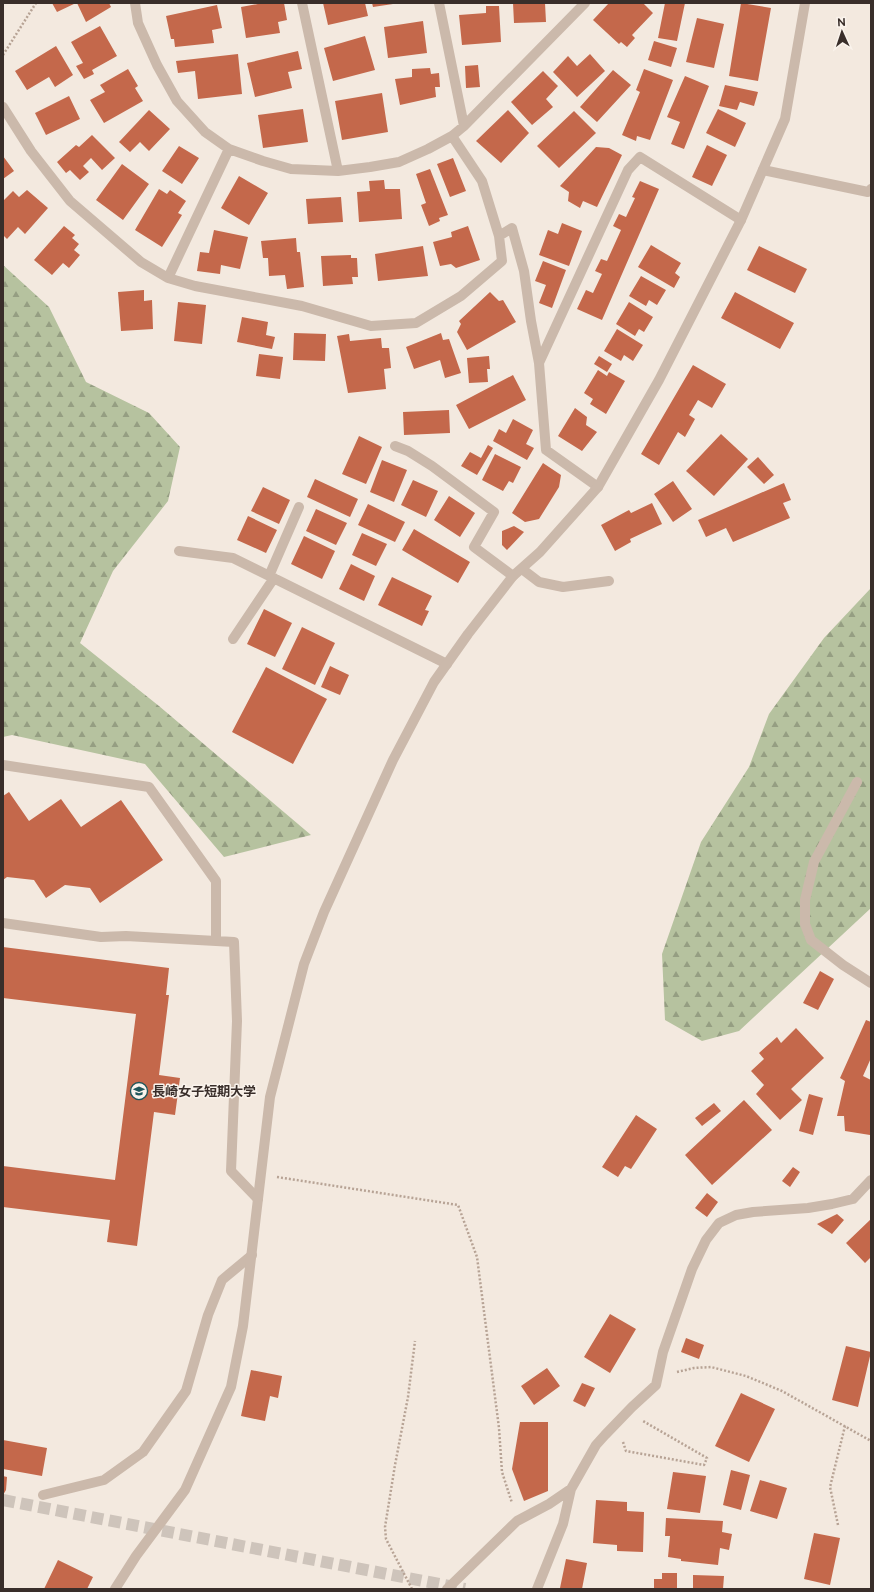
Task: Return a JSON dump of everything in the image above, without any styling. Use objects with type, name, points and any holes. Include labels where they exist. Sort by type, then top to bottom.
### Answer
[{"type":"street","points":[[135,3],[138,23],[157,65],[177,101],[206,132],[229,149],[263,161],[291,169],[338,171],[399,162],[452,136],[464,126],[585,3]]},
{"type":"street","points":[[302,3],[338,171]]},
{"type":"street","points":[[439,3],[464,126]]},
{"type":"street","points":[[115,1589],[136,1556],[186,1490],[231,1387],[243,1326],[270,1097],[307,957],[324,912],[393,760],[434,682],[468,634],[513,576],[540,552],[598,487],[659,380],[741,220],[785,119],[805,3]]},
{"type":"street","points":[[3,107],[31,152],[70,201],[141,262],[168,278],[196,286],[302,306],[371,326],[416,323],[461,296],[502,261],[499,236],[482,181],[452,136]]},
{"type":"street","points":[[168,278],[229,149]]},
{"type":"street","points":[[539,363],[628,170],[640,157],[741,220]]},
{"type":"street","points":[[763,170],[868,192],[871,189]]},
{"type":"street","points":[[499,236],[512,228],[524,271],[539,363],[546,450],[598,487]]},
{"type":"street","points":[[395,446],[408,451],[432,466],[494,512],[474,547],[513,576]]},
{"type":"street","points":[[234,639],[271,577],[299,507]]},
{"type":"street","points":[[179,551],[233,558],[447,664]]},
{"type":"street","points":[[522,569],[539,582],[563,587],[609,580]]},
{"type":"street","points":[[3,765],[149,787],[216,881],[216,941]]},
{"type":"street","points":[[857,782],[814,862],[806,900],[805,924],[811,940],[843,965],[871,983]]},
{"type":"street","points":[[3,923],[101,937],[126,936],[234,942],[237,1021],[231,1171],[258,1199]]},
{"type":"street","points":[[537,1589],[563,1524],[571,1489],[596,1445],[618,1420],[656,1385],[662,1352],[692,1268],[706,1240],[719,1223],[736,1215],[753,1212],[808,1208],[853,1199],[871,1180]]},
{"type":"street","points":[[43,1495],[104,1480],[144,1452],[186,1390],[208,1315],[222,1280],[252,1255]]},
{"type":"street","points":[[447,1589],[517,1521],[550,1504],[571,1489]]},
{"type":"path","points":[[3,55],[36,3]]},
{"type":"path","points":[[261,1175],[458,1206],[477,1257],[502,1472],[517,1521]]},
{"type":"path","points":[[412,1589],[386,1538],[385,1527],[408,1397],[415,1341]]},
{"type":"path","points":[[656,1385],[670,1374],[694,1368],[711,1367],[746,1376],[782,1390],[871,1441]]},
{"type":"path","points":[[618,1420],[626,1451],[704,1465],[707,1458],[627,1412]]},
{"type":"path","points":[[838,1525],[830,1487],[845,1426]]},
{"type":"green space","points":[[3,265],[49,307],[86,382],[149,413],[180,447],[168,501],[113,571],[80,643],[159,706],[311,835],[224,857],[145,764],[12,735],[3,737]]},
{"type":"green space","points":[[871,588],[871,908],[739,1031],[702,1041],[665,1020],[662,954],[701,842],[749,767],[769,714],[824,638]]},
{"type":"building","points":[[52,3],[76,3],[57,12]]},
{"type":"building","points":[[77,3],[109,3],[111,7],[86,22]]},
{"type":"building","points":[[263,3],[284,3],[287,20],[278,22],[280,33],[246,38],[241,7]]},
{"type":"building","points":[[323,3],[365,3],[368,16],[328,25]]},
{"type":"building","points":[[372,3],[393,3],[393,4],[373,7]]},
{"type":"building","points":[[513,3],[545,3],[546,22],[514,23]]},
{"type":"building","points":[[609,3],[643,3],[653,13],[632,35],[635,38],[627,47],[621,42],[619,44],[593,20]]},
{"type":"building","points":[[665,3],[685,3],[677,41],[658,38]]},
{"type":"building","points":[[741,3],[771,8],[758,81],[729,76]]},
{"type":"building","points":[[217,5],[222,28],[212,30],[214,43],[175,47],[174,39],[171,39],[166,16]]},
{"type":"building","points":[[486,6],[499,6],[501,42],[462,45],[459,15],[486,13]]},
{"type":"building","points":[[697,18],[724,24],[714,68],[686,62]]},
{"type":"building","points":[[423,21],[427,53],[388,58],[384,27]]},
{"type":"building","points":[[100,26],[117,56],[92,70],[94,74],[84,79],[76,66],[83,63],[71,42]]},
{"type":"building","points":[[365,36],[375,70],[333,81],[324,48]]},
{"type":"building","points":[[654,41],[677,48],[671,67],[648,60]]},
{"type":"building","points":[[56,46],[73,75],[55,87],[49,77],[27,90],[15,71]]},
{"type":"building","points":[[298,51],[302,69],[288,72],[292,88],[255,97],[247,63]]},
{"type":"building","points":[[238,54],[242,94],[198,99],[195,71],[178,73],[176,61]]},
{"type":"building","points":[[590,54],[605,71],[577,97],[553,72],[568,56],[577,66]]},
{"type":"building","points":[[478,65],[480,87],[466,88],[465,66]]},
{"type":"building","points":[[430,68],[431,74],[439,73],[440,87],[435,87],[436,97],[400,105],[395,79],[412,77],[412,69]]},
{"type":"building","points":[[128,69],[138,86],[135,88],[143,101],[104,123],[90,100],[105,92],[100,85]]},
{"type":"building","points":[[644,69],[673,80],[650,140],[637,136],[636,141],[622,135],[640,92],[636,90]]},
{"type":"building","points":[[613,70],[631,85],[597,122],[580,107]]},
{"type":"building","points":[[543,71],[558,86],[546,99],[553,107],[532,125],[511,102]]},
{"type":"building","points":[[685,76],[709,86],[684,149],[671,144],[680,122],[667,117]]},
{"type":"building","points":[[725,85],[758,92],[754,106],[740,102],[737,110],[719,106]]},
{"type":"building","points":[[382,93],[388,132],[342,140],[335,101]]},
{"type":"building","points":[[69,96],[80,119],[46,135],[35,113]]},
{"type":"building","points":[[303,109],[308,142],[263,148],[258,115]]},
{"type":"building","points":[[718,109],[746,123],[735,147],[706,133]]},
{"type":"building","points":[[149,110],[170,129],[149,151],[140,142],[130,152],[119,142]]},
{"type":"building","points":[[508,110],[529,133],[501,163],[476,141]]},
{"type":"building","points":[[574,111],[596,133],[559,168],[537,146]]},
{"type":"building","points":[[92,135],[115,158],[102,170],[91,158],[83,166],[89,172],[80,180],[70,170],[66,173],[57,162],[76,145],[79,147]]},
{"type":"building","points":[[707,145],[727,155],[712,186],[692,177]]},
{"type":"building","points":[[179,146],[199,158],[182,184],[162,171]]},
{"type":"building","points":[[596,147],[609,148],[622,155],[597,207],[583,201],[580,208],[568,201],[569,192],[560,186]]},
{"type":"building","points":[[3,156],[14,171],[3,179]]},
{"type":"building","points":[[453,158],[466,191],[450,197],[437,164]]},
{"type":"building","points":[[122,164],[149,184],[123,220],[96,200]]},
{"type":"building","points":[[430,169],[448,215],[439,218],[440,221],[429,226],[421,205],[426,203],[416,174]]},
{"type":"building","points":[[239,176],[268,193],[249,225],[221,208]]},
{"type":"building","points":[[384,180],[385,189],[400,189],[402,219],[359,222],[357,192],[370,191],[369,181]]},
{"type":"building","points":[[640,181],[659,189],[602,320],[577,309],[586,290],[593,293],[602,274],[595,271],[601,259],[607,261],[621,230],[613,226],[619,214],[626,217],[635,198],[632,197]]},
{"type":"building","points":[[159,189],[167,194],[170,190],[186,201],[178,213],[182,215],[162,247],[135,230]]},
{"type":"building","points":[[27,190],[48,208],[25,234],[18,227],[7,239],[3,235],[3,201],[13,191],[19,197]]},
{"type":"building","points":[[341,197],[343,222],[308,224],[306,199]]},
{"type":"building","points":[[562,223],[582,231],[569,266],[539,255],[548,230],[558,234]]},
{"type":"building","points":[[64,226],[75,235],[72,238],[79,244],[74,250],[80,255],[69,268],[63,263],[52,275],[34,260]]},
{"type":"building","points":[[468,226],[480,260],[456,268],[451,264],[440,266],[433,242],[452,237],[451,232]]},
{"type":"building","points":[[214,230],[248,237],[240,269],[221,265],[220,274],[197,271],[200,252],[209,253]]},
{"type":"building","points":[[296,238],[297,252],[300,252],[304,287],[287,289],[285,275],[269,276],[268,258],[263,258],[261,241]]},
{"type":"building","points":[[651,245],[681,263],[675,273],[680,277],[674,288],[638,267]]},
{"type":"building","points":[[423,246],[428,276],[378,281],[375,254]]},
{"type":"building","points":[[759,246],[807,269],[795,293],[747,270]]},
{"type":"building","points":[[351,255],[351,258],[357,258],[358,277],[352,277],[353,284],[323,286],[321,256]]},
{"type":"building","points":[[543,261],[566,270],[552,308],[539,303],[546,285],[535,281]]},
{"type":"building","points":[[641,276],[666,290],[657,305],[649,300],[646,306],[629,296]]},
{"type":"building","points":[[144,290],[144,301],[152,300],[153,329],[121,331],[118,292]]},
{"type":"building","points":[[490,292],[499,301],[503,300],[516,322],[467,350],[457,332],[461,324],[459,321]]},
{"type":"building","points":[[735,292],[794,323],[780,349],[721,318]]},
{"type":"building","points":[[178,302],[206,305],[202,344],[174,341]]},
{"type":"building","points":[[629,302],[653,317],[644,332],[639,329],[635,336],[616,324]]},
{"type":"building","points":[[242,317],[268,322],[266,335],[275,337],[272,349],[237,342]]},
{"type":"building","points":[[617,329],[643,345],[633,361],[624,355],[621,361],[604,351]]},
{"type":"building","points":[[294,333],[326,334],[325,361],[293,360]]},
{"type":"building","points":[[441,333],[443,340],[449,339],[461,373],[445,378],[440,360],[414,369],[406,347]]},
{"type":"building","points":[[349,334],[350,341],[381,338],[382,348],[389,348],[391,368],[384,369],[386,389],[348,393],[337,336]]},
{"type":"building","points":[[259,354],[283,357],[280,379],[256,376]]},
{"type":"building","points":[[489,356],[490,369],[487,369],[488,382],[469,383],[467,358]]},
{"type":"building","points":[[599,356],[612,364],[607,372],[594,364]]},
{"type":"building","points":[[693,365],[726,384],[712,408],[698,400],[689,415],[695,419],[685,437],[678,432],[659,465],[641,454]]},
{"type":"building","points":[[598,370],[607,376],[609,372],[625,381],[606,414],[590,404],[593,399],[584,393]]},
{"type":"building","points":[[513,375],[526,400],[469,429],[456,405]]},
{"type":"building","points":[[575,408],[587,417],[586,425],[597,432],[582,451],[558,436]]},
{"type":"building","points":[[449,410],[450,433],[404,435],[403,412]]},
{"type":"building","points":[[513,419],[533,430],[526,444],[534,448],[527,460],[493,441],[499,429],[506,433]]},
{"type":"building","points":[[721,434],[748,459],[714,496],[686,471]]},
{"type":"building","points":[[359,436],[382,447],[366,484],[342,474]]},
{"type":"building","points":[[488,445],[493,448],[477,475],[461,466],[470,452],[481,458]]},
{"type":"building","points":[[495,454],[521,467],[513,483],[509,481],[503,491],[482,480]]},
{"type":"building","points":[[758,457],[774,475],[764,484],[747,467]]},
{"type":"building","points":[[382,460],[407,470],[394,502],[370,492]]},
{"type":"building","points":[[543,463],[561,475],[559,487],[539,519],[525,522],[512,513]]},
{"type":"building","points":[[315,479],[358,499],[350,517],[307,497]]},
{"type":"building","points":[[413,480],[438,491],[426,517],[401,505]]},
{"type":"building","points":[[673,481],[692,509],[673,522],[654,494]]},
{"type":"building","points":[[784,483],[791,500],[783,503],[790,518],[733,542],[726,528],[706,537],[698,520]]},
{"type":"building","points":[[263,487],[290,500],[279,524],[251,511]]},
{"type":"building","points":[[449,496],[475,513],[460,537],[434,520]]},
{"type":"building","points":[[652,503],[662,524],[630,539],[631,542],[615,551],[601,525],[629,510],[631,513]]},
{"type":"building","points":[[368,504],[405,522],[395,542],[358,525]]},
{"type":"building","points":[[316,509],[347,523],[336,545],[306,531]]},
{"type":"building","points":[[248,516],[277,530],[266,553],[237,540]]},
{"type":"building","points":[[514,526],[524,532],[507,550],[502,545],[502,531]]},
{"type":"building","points":[[414,529],[470,562],[458,583],[402,550]]},
{"type":"building","points":[[362,533],[387,544],[376,566],[352,555]]},
{"type":"building","points":[[304,536],[335,551],[322,579],[291,564]]},
{"type":"building","points":[[351,564],[375,576],[364,601],[339,589]]},
{"type":"building","points":[[392,577],[432,596],[425,610],[429,611],[422,626],[378,605]]},
{"type":"building","points":[[264,609],[292,623],[275,657],[247,644]]},
{"type":"building","points":[[302,627],[335,643],[315,685],[282,669]]},
{"type":"building","points":[[330,666],[349,675],[340,695],[321,687]]},
{"type":"building","points":[[266,667],[327,699],[293,764],[232,732]]},
{"type":"building","points":[[9,792],[29,821],[61,799],[81,827],[121,800],[163,860],[100,903],[90,888],[65,885],[46,898],[34,880],[7,877],[3,880],[3,796]]},
{"type":"building","points":[[3,947],[169,968],[166,995],[169,995],[159,1075],[180,1078],[175,1115],[154,1112],[137,1246],[107,1242],[110,1220],[3,1207],[3,1166],[115,1180],[136,1014],[3,998]]},
{"type":"building","points":[[820,971],[834,979],[818,1010],[803,1003]]},
{"type":"building","points":[[866,1020],[871,1022],[871,1058],[863,1076],[871,1080],[870,1135],[845,1131],[844,1116],[837,1116],[845,1081],[840,1078]]},
{"type":"building","points":[[796,1028],[824,1058],[791,1089],[802,1100],[780,1120],[756,1094],[764,1085],[751,1071],[764,1059],[759,1053],[777,1037],[781,1043]]},
{"type":"building","points":[[809,1094],[823,1098],[813,1135],[799,1131]]},
{"type":"building","points":[[744,1100],[772,1130],[712,1185],[685,1155]]},
{"type":"building","points":[[714,1103],[721,1111],[702,1126],[695,1118]]},
{"type":"building","points":[[636,1115],[657,1129],[631,1169],[625,1166],[618,1177],[602,1167]]},
{"type":"building","points":[[793,1167],[800,1172],[790,1187],[782,1181]]},
{"type":"building","points":[[707,1193],[718,1202],[707,1217],[695,1208]]},
{"type":"building","points":[[837,1214],[844,1220],[832,1234],[817,1224]]},
{"type":"building","points":[[871,1219],[871,1257],[865,1263],[846,1243]]},
{"type":"building","points":[[610,1314],[636,1329],[610,1373],[584,1357]]},
{"type":"building","points":[[686,1338],[704,1345],[699,1359],[681,1352]]},
{"type":"building","points":[[846,1346],[871,1352],[858,1407],[832,1400]]},
{"type":"building","points":[[547,1368],[560,1386],[534,1405],[521,1386]]},
{"type":"building","points":[[251,1370],[282,1376],[278,1398],[270,1396],[265,1421],[241,1416]]},
{"type":"building","points":[[582,1383],[595,1388],[585,1407],[573,1401]]},
{"type":"building","points":[[741,1393],[775,1409],[749,1462],[715,1446]]},
{"type":"building","points":[[520,1422],[548,1422],[548,1491],[524,1501],[512,1469]]},
{"type":"building","points":[[3,1440],[47,1448],[42,1476],[3,1469]]},
{"type":"building","points":[[731,1470],[750,1475],[741,1510],[723,1505]]},
{"type":"building","points":[[673,1472],[706,1476],[700,1513],[667,1509]]},
{"type":"building","points":[[3,1476],[7,1477],[6,1490],[3,1495]]},
{"type":"building","points":[[760,1480],[787,1488],[777,1519],[750,1511]]},
{"type":"building","points":[[596,1500],[627,1502],[627,1511],[644,1512],[643,1552],[617,1551],[617,1545],[593,1543]]},
{"type":"building","points":[[666,1518],[723,1521],[722,1532],[732,1534],[729,1550],[720,1548],[718,1565],[681,1561],[681,1559],[668,1557],[670,1536],[665,1536]]},
{"type":"building","points":[[814,1533],[840,1538],[830,1585],[804,1579]]},
{"type":"building","points":[[566,1559],[587,1563],[582,1589],[560,1588]]},
{"type":"building","points":[[58,1560],[93,1577],[87,1589],[44,1589]]},
{"type":"building","points":[[662,1573],[677,1573],[677,1589],[654,1589],[654,1579],[662,1579]]},
{"type":"building","points":[[693,1575],[724,1576],[723,1589],[693,1589]]},
{"type":"tunnel","points":[[3,1500],[465,1589]]},
{"type":"place","name":"長崎女子短期大学","points":[[139,1091]]}]
